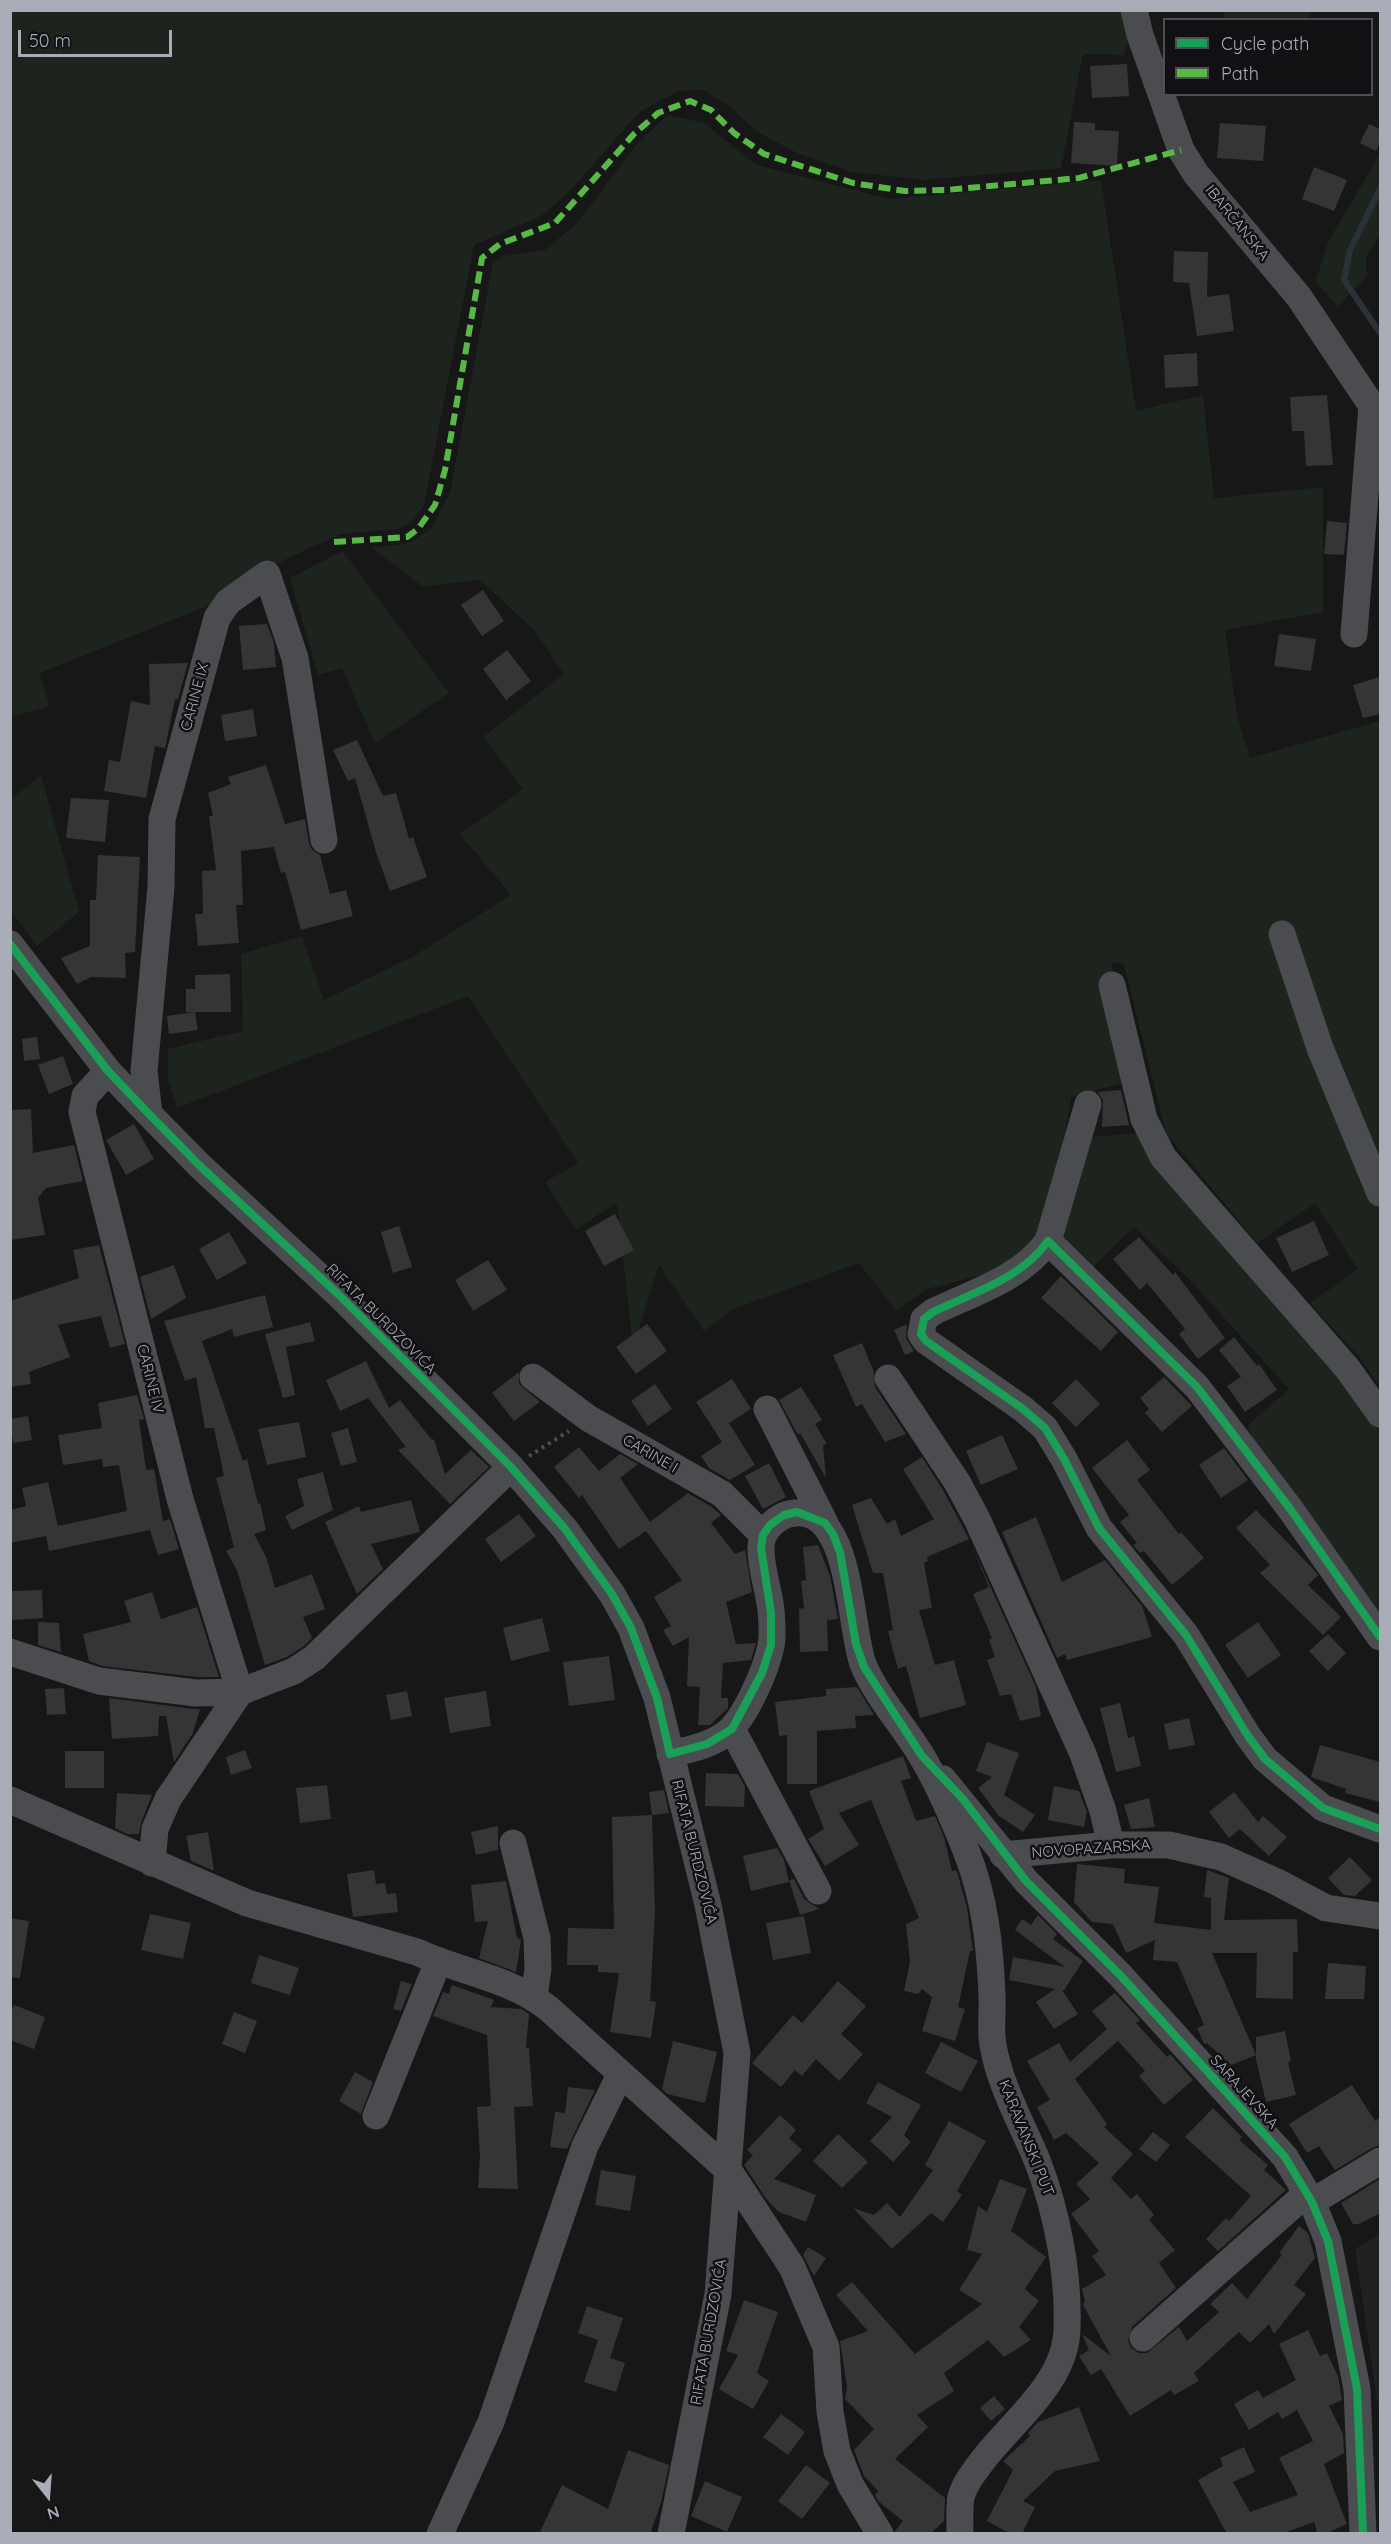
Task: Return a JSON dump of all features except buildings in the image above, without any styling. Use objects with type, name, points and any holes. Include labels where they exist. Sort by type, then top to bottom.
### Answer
[{"type":"street","name":"IBARČANSKA","points":[[1134,10],[1140,35],[1181,150],[1196,174],[1299,297],[1376,410]]},
{"type":"street","points":[[1354,634],[1376,410]]},
{"type":"street","name":"CARINE IX","points":[[149,1114],[144,1071],[161,887],[162,819],[217,618],[228,602],[267,574],[295,658],[324,840]]},
{"type":"street","points":[[1282,934],[1320,1048],[1380,1193]]},
{"type":"street","name":"RIFATA BURDZOVIĆA","points":[[10,944],[108,1071],[149,1114],[200,1166],[339,1295],[511,1467],[565,1528],[612,1594],[631,1628],[653,1688],[708,1905],[737,2053],[718,2294],[671,2534]]},
{"type":"street","points":[[1112,985],[1144,1119],[1162,1157],[1347,1368],[1380,1414]]},
{"type":"street","name":"CARINE IV","points":[[108,1071],[85,1096],[82,1112],[180,1499],[240,1692]]},
{"type":"street","points":[[1088,1104],[1048,1240],[1037,1257],[1018,1272],[933,1312],[924,1319],[921,1334],[926,1341],[1023,1409],[1045,1428],[1064,1459],[1099,1528],[1186,1635],[1265,1759],[1323,1808],[1380,1829]]},
{"type":"street","points":[[1048,1240],[1197,1387],[1270,1481],[1380,1637]]},
{"type":"street","name":"CARINE I","points":[[533,1377],[588,1418],[722,1494],[763,1535]]},
{"type":"street","points":[[888,1378],[957,1482],[977,1519],[1083,1754],[1103,1812],[1110,1845]]},
{"type":"street","points":[[767,1408],[825,1523],[833,1534],[840,1552],[856,1644],[864,1667],[922,1756]]},
{"type":"street","points":[[10,1652],[99,1681],[196,1693],[240,1692],[294,1671],[314,1658],[511,1467]]},
{"type":"street","points":[[670,1754],[707,1744],[732,1729],[762,1673],[771,1645],[771,1613],[761,1548],[763,1535],[770,1525],[784,1515],[797,1512],[825,1523]]},
{"type":"street","points":[[152,1863],[155,1829],[168,1798],[240,1692]]},
{"type":"street","points":[[732,1729],[818,1891]]},
{"type":"street","name":"SARAJEVSKA","points":[[922,1756],[962,1798],[1004,1855],[1120,1975],[1285,2157],[1310,2197],[1328,2241],[1369,2388],[1363,2534]]},
{"type":"street","name":"KARAVANSKI PUT","points":[[922,1756],[941,1792],[967,1853],[984,1904],[992,1995],[992,2042],[1003,2083],[1037,2161],[1053,2207],[1067,2295],[1067,2334],[1062,2361],[1048,2383],[969,2478],[961,2499],[960,2534]]},
{"type":"street","points":[[10,1800],[247,1903],[417,1952],[438,1962],[514,1987],[534,1997],[729,2171],[792,2267],[826,2347],[830,2412],[837,2451],[849,2484],[880,2534]]},
{"type":"street","points":[[513,1843],[537,1938],[538,1968],[534,1997]]},
{"type":"street","name":"NOVOPAZARSKA","points":[[1004,1855],[1110,1845],[1169,1845],[1221,1857],[1277,1882],[1326,1908],[1380,1916]]},
{"type":"street","points":[[376,2116],[438,1962]]},
{"type":"street","points":[[440,2534],[491,2422],[585,2146],[620,2075]]},
{"type":"street","points":[[1143,2338],[1310,2197],[1380,2161]]},
{"type":"path","points":[[511,1467],[588,1418]]},
{"type":"shaded area","points":[[1131,10],[1133,18],[1124,55],[1083,54],[1061,168],[923,180],[852,172],[797,153],[756,131],[731,107],[703,90],[679,91],[639,112],[568,193],[541,216],[474,245],[424,505],[411,522],[397,529],[340,534],[280,562],[230,597],[40,673],[49,706],[11,717],[10,11]]},
{"type":"shaded area","points":[[1223,10],[1311,11],[1310,18],[1224,18]]},
{"type":"shaded area","points":[[668,115],[704,123],[756,165],[890,199],[1101,180],[1136,411],[1203,395],[1214,498],[1323,487],[1323,612],[1225,630],[1237,716],[1250,758],[1380,721],[1380,1387],[1361,1359],[1310,1303],[1358,1269],[1315,1203],[1257,1243],[1166,1133],[1124,964],[1111,962],[1134,1080],[1071,1097],[1047,1240],[1012,1267],[927,1289],[896,1311],[859,1263],[731,1310],[704,1331],[659,1265],[633,1347],[617,1202],[576,1230],[545,1182],[578,1163],[468,996],[177,1108],[168,1079],[168,1049],[243,1031],[241,954],[302,936],[324,1000],[414,956],[511,895],[460,834],[523,789],[483,737],[564,674],[534,630],[480,580],[423,587],[372,548],[409,543],[431,529],[450,493],[493,263],[503,256],[545,250],[576,224],[638,143]]},
{"type":"shaded area","points":[[1380,154],[1380,234],[1366,257],[1367,276],[1337,307],[1316,281],[1328,242]]},
{"type":"shaded area","points":[[343,551],[449,693],[375,743],[342,668],[318,675],[290,578]]},
{"type":"shaded area","points":[[41,775],[79,912],[37,946],[11,911],[10,800]]},
{"type":"shaded area","points":[[1139,1133],[1380,1426],[1380,1624],[1255,1448],[1248,1425],[1289,1389],[1189,1279],[1134,1227],[1087,1273],[1058,1248],[1081,1138]]},
{"type":"shaded area","points":[[1380,2234],[1380,2406],[1378,2407],[1355,2249]]},
{"type":"waterway","points":[[1380,189],[1350,250],[1344,280],[1380,333]]},
{"type":"marked path","points":[[334,542],[407,537],[418,529],[435,505],[445,470],[482,258],[500,244],[555,223],[634,134],[658,113],[690,101],[711,110],[734,133],[764,154],[853,183],[905,191],[946,190],[1079,178],[1181,150]]},
{"type":"cycle path","points":[[10,944],[108,1071],[200,1166],[339,1295],[511,1467],[565,1529],[612,1594],[631,1628],[657,1698],[670,1754],[707,1744],[732,1729],[762,1673],[771,1645],[771,1613],[761,1548],[763,1535],[770,1525],[784,1515],[797,1512],[825,1523],[833,1534],[840,1552],[856,1644],[864,1667],[922,1756],[962,1798],[1026,1881],[1120,1975],[1285,2157],[1312,2202],[1328,2241],[1357,2389],[1363,2534]]},
{"type":"cycle path","points":[[1380,1637],[1291,1510],[1197,1387],[1048,1241],[1037,1254],[1011,1275],[933,1312],[924,1319],[921,1334],[926,1341],[1023,1409],[1045,1428],[1064,1459],[1099,1528],[1186,1635],[1248,1736],[1265,1759],[1323,1808],[1380,1829]]}]
